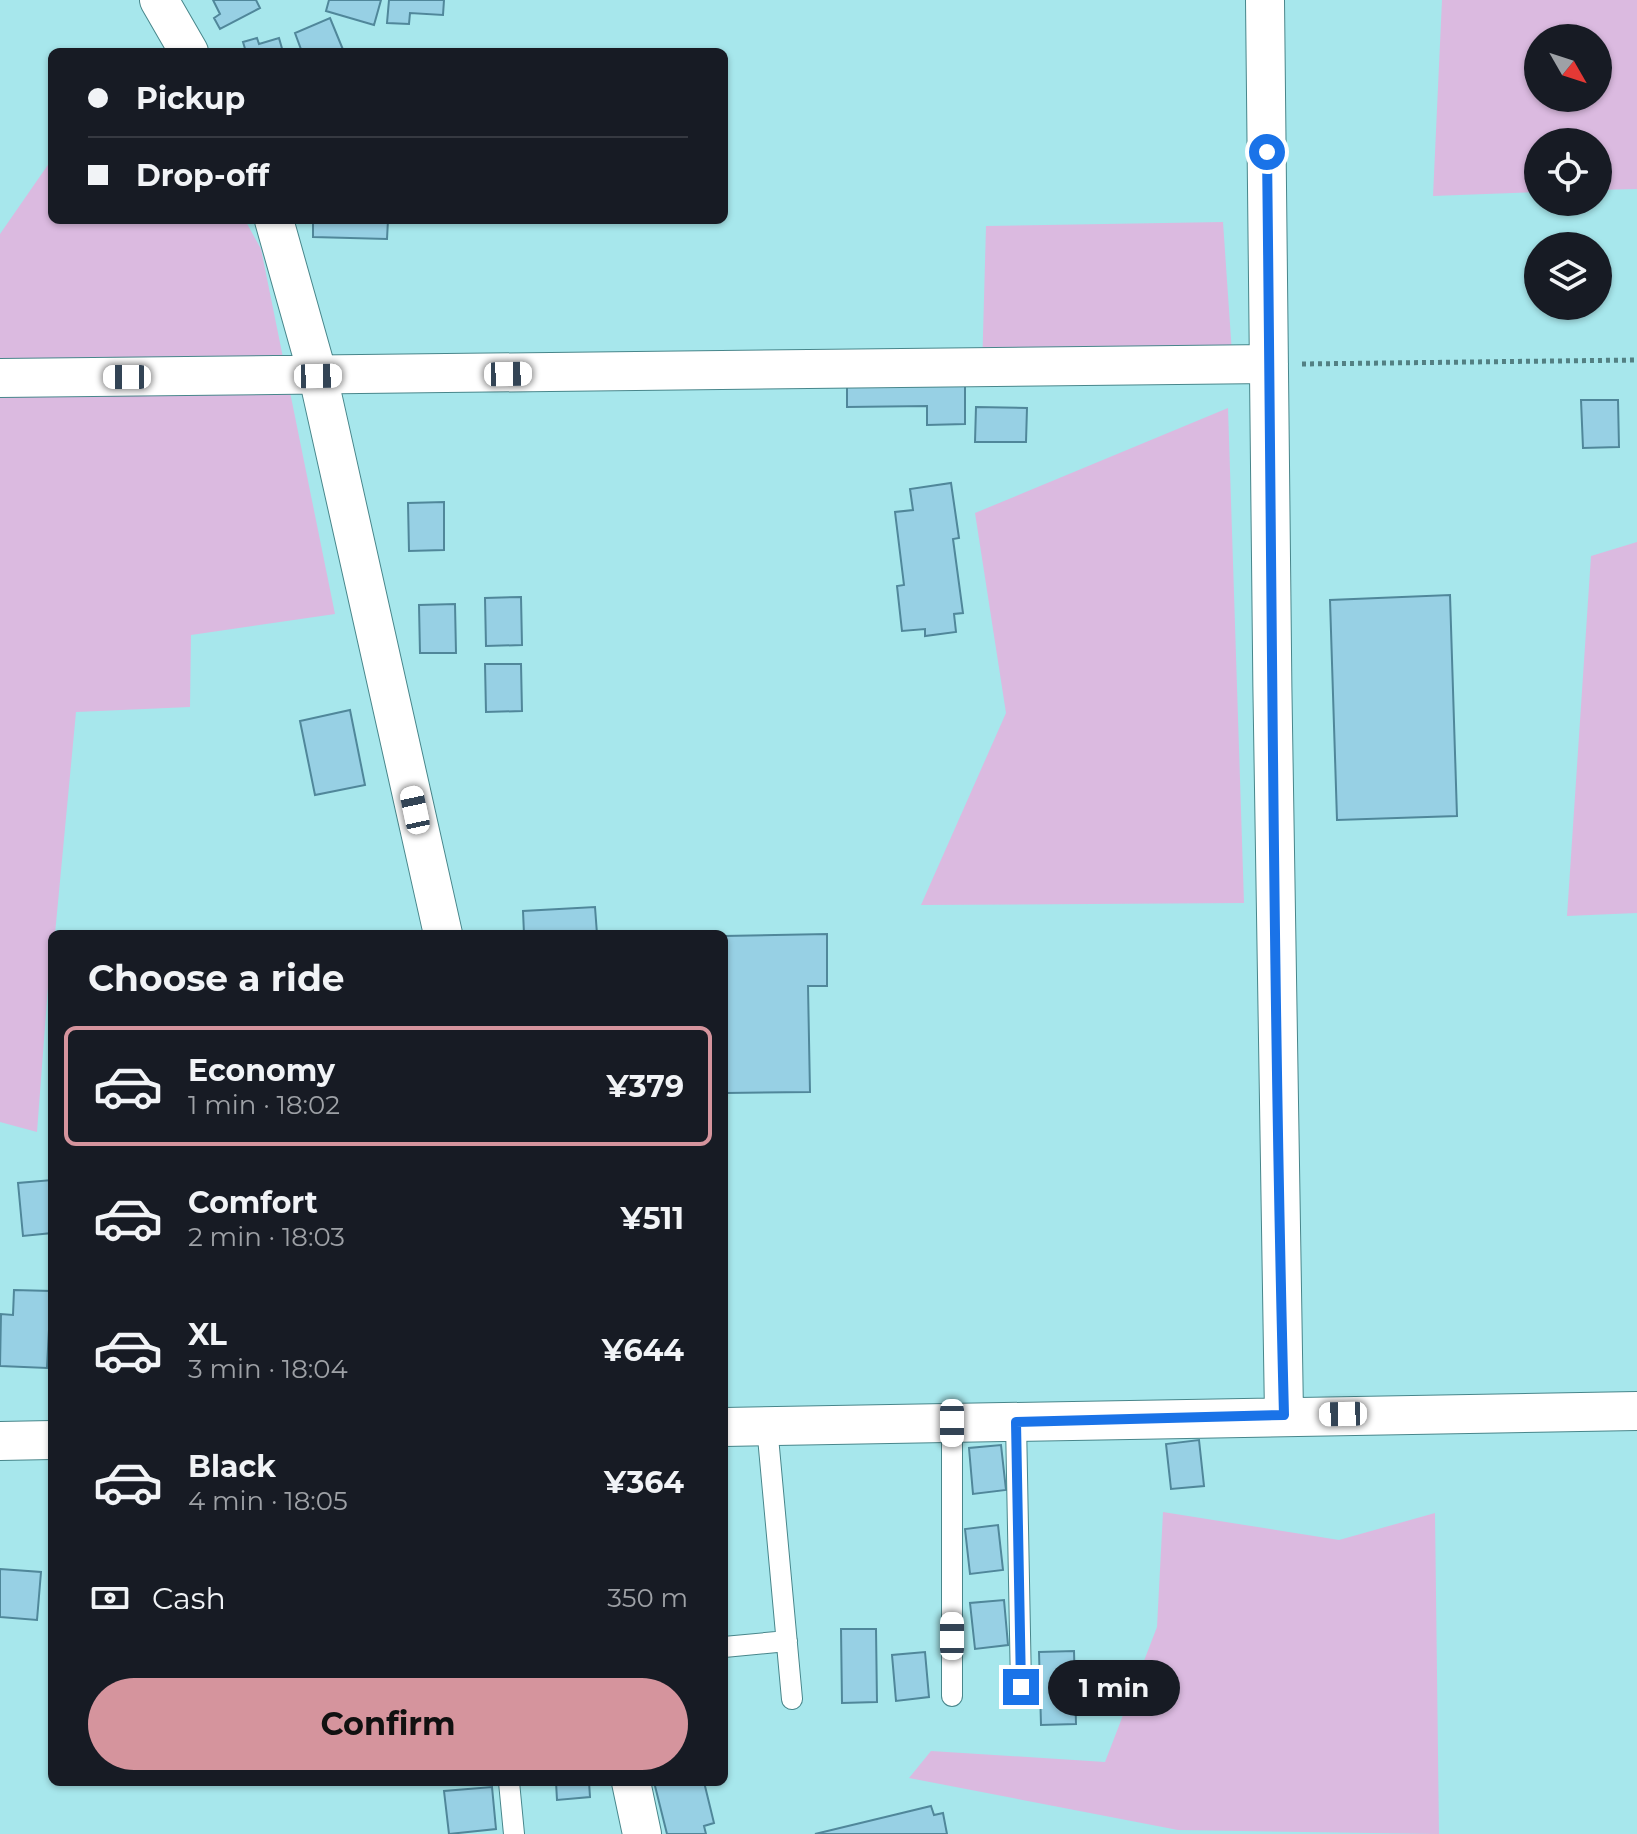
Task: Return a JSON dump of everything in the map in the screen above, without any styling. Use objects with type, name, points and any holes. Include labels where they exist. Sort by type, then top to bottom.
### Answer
[{"type":"street","points":[[159,0],[187,48]]},
{"type":"street","points":[[1265,0],[1274,615],[1272,886],[1284,1415]]},
{"type":"street","points":[[275,224],[318,376],[442,930]]},
{"type":"street","points":[[0,378],[1269,364]]},
{"type":"street","points":[[728,1427],[1637,1411]]},
{"type":"street","points":[[0,1441],[48,1440]]},
{"type":"street","points":[[632,1786],[642,1834]]},
{"type":"lane","points":[[1016,1422],[1021,1687]]},
{"type":"lane","points":[[952,1423],[952,1696]]},
{"type":"lane","points":[[767,1426],[792,1699]]},
{"type":"lane","points":[[728,1647],[787,1641]]},
{"type":"lane","points":[[509,1786],[514,1834]]},
{"type":"path","points":[[1269,364],[1637,360]]},
{"type":"shaded area","points":[[1442,0],[1637,0],[1637,189],[1612,190],[1612,128],[1524,128],[1524,193],[1433,196]]},
{"type":"shaded area","points":[[48,165],[48,224],[247,224],[261,249],[335,614],[191,635],[190,707],[76,712],[55,930],[48,930],[48,987],[37,1132],[0,1122],[0,234]]},
{"type":"shaded area","points":[[1223,222],[1233,368],[982,371],[986,226]]},
{"type":"shaded area","points":[[1228,408],[1244,903],[921,905],[1006,713],[975,513]]},
{"type":"shaded area","points":[[1637,542],[1637,913],[1567,916],[1591,556]]},
{"type":"shaded area","points":[[1163,1512],[1339,1540],[1435,1513],[1439,1834],[1178,1830],[909,1778],[931,1751],[1105,1762],[1157,1627]]},
{"type":"building","points":[[213,0],[256,0],[260,8],[220,29],[214,18],[220,14]]},
{"type":"building","points":[[329,0],[381,0],[374,25],[326,11]]},
{"type":"building","points":[[389,0],[444,0],[443,15],[410,13],[409,24],[387,23]]},
{"type":"building","points":[[330,18],[342,48],[301,48],[295,33]]},
{"type":"building","points":[[257,38],[259,44],[279,38],[282,48],[245,48],[243,42]]},
{"type":"building","points":[[313,224],[388,224],[387,239],[313,237]]},
{"type":"building","points":[[965,383],[965,424],[927,425],[927,406],[847,407],[847,385]]},
{"type":"building","points":[[1581,400],[1618,400],[1619,447],[1583,448]]},
{"type":"building","points":[[976,407],[1027,408],[1026,442],[975,442]]},
{"type":"building","points":[[951,483],[959,538],[953,539],[963,613],[954,614],[956,632],[925,636],[925,629],[902,631],[897,586],[904,585],[895,512],[913,510],[910,489]]},
{"type":"building","points":[[444,502],[444,550],[409,551],[408,503]]},
{"type":"building","points":[[1450,595],[1457,816],[1337,820],[1330,600]]},
{"type":"building","points":[[521,597],[522,645],[486,646],[485,598]]},
{"type":"building","points":[[455,604],[456,653],[420,653],[419,605]]},
{"type":"building","points":[[485,664],[521,664],[522,711],[486,712]]},
{"type":"building","points":[[350,710],[365,785],[315,795],[300,721]]},
{"type":"building","points":[[595,907],[597,930],[524,930],[523,911]]},
{"type":"building","points":[[827,934],[827,986],[808,986],[810,1092],[728,1093],[728,936]]},
{"type":"building","points":[[48,1180],[48,1233],[23,1236],[18,1183]]},
{"type":"building","points":[[14,1290],[48,1291],[47,1368],[0,1366],[1,1314],[13,1315]]},
{"type":"building","points":[[1199,1440],[1204,1486],[1171,1489],[1166,1444]]},
{"type":"building","points":[[1001,1445],[1006,1490],[973,1494],[969,1448]]},
{"type":"building","points":[[998,1525],[1003,1570],[970,1574],[965,1529]]},
{"type":"building","points":[[0,1569],[41,1572],[37,1620],[0,1617]]},
{"type":"building","points":[[1004,1600],[1008,1645],[975,1649],[970,1603]]},
{"type":"building","points":[[841,1629],[876,1629],[877,1702],[842,1703]]},
{"type":"building","points":[[1074,1651],[1076,1724],[1041,1725],[1039,1652]]},
{"type":"building","points":[[925,1652],[929,1697],[896,1701],[892,1655]]},
{"type":"building","points":[[556,1786],[589,1786],[590,1797],[557,1800]]},
{"type":"building","points":[[655,1786],[705,1786],[714,1823],[704,1826],[706,1834],[667,1834]]},
{"type":"building","points":[[492,1787],[496,1829],[449,1834],[444,1791]]},
{"type":"building","points":[[931,1806],[934,1815],[943,1813],[947,1834],[815,1834]]},
{"type":"route","points":[[1021,1687],[1016,1422],[1284,1415],[1272,886],[1274,615],[1267,152]]}]
